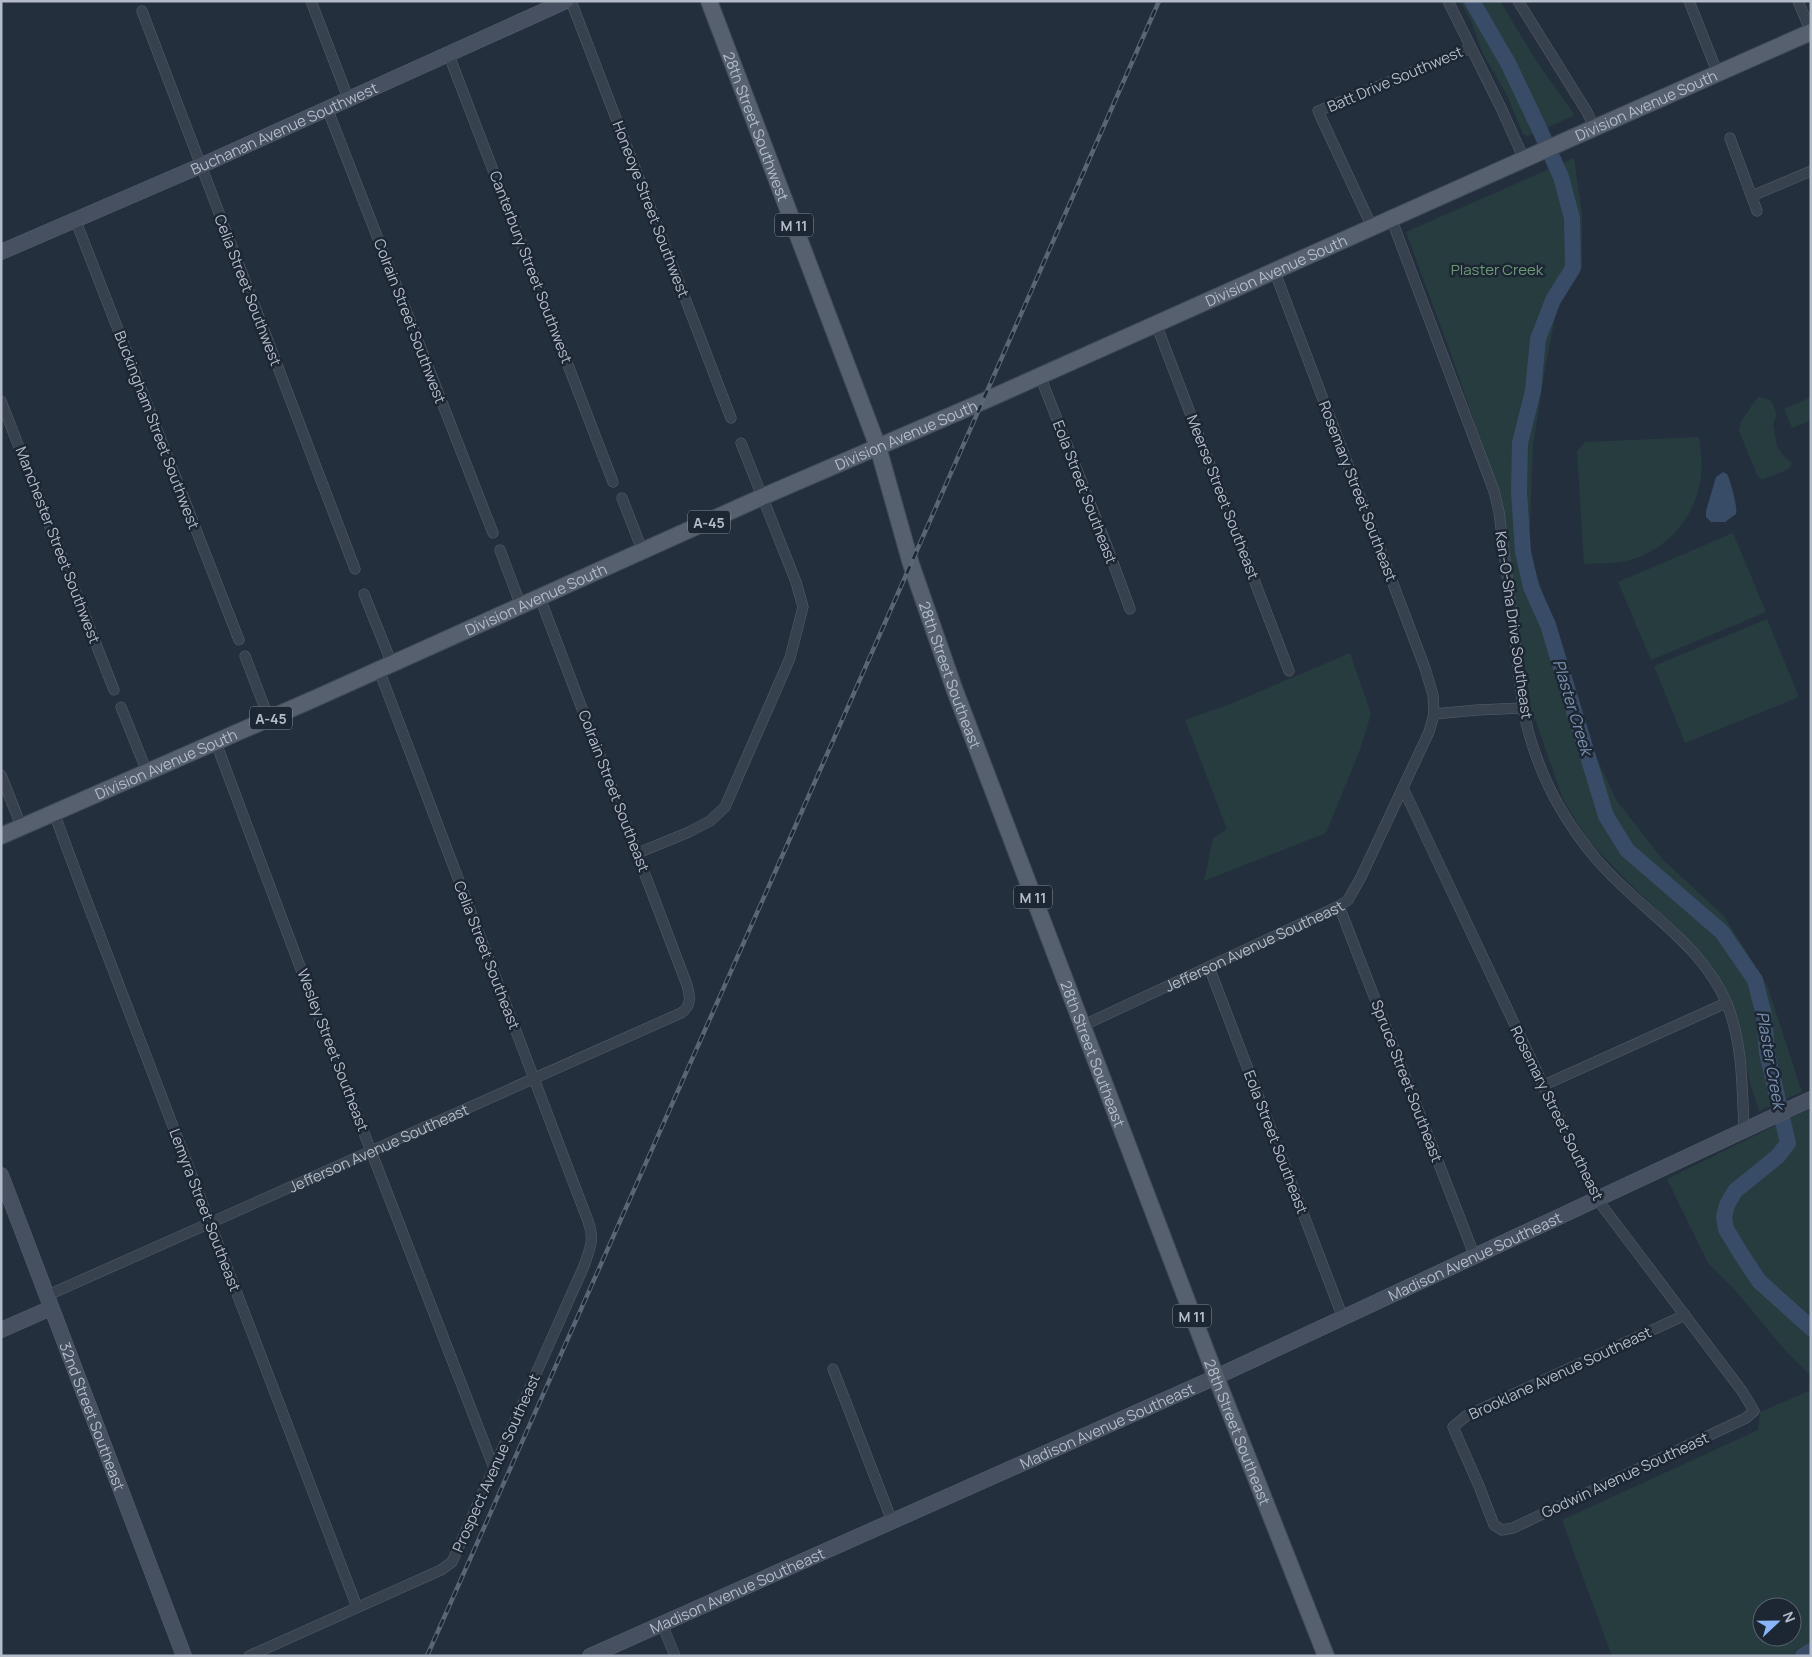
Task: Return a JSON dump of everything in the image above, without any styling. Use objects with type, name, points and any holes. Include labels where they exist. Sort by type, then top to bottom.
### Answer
[{"type":"main road","name":"28th Street Southwest","points":[[709,1],[878,447]]},
{"type":"main road","name":"Division Avenue South","points":[[1,836],[269,719],[762,497],[1040,376],[1811,32]]},
{"type":"main road","name":"28th Street Southeast","points":[[878,447],[911,564],[931,625],[1216,1377],[1326,1656]]},
{"type":"street","points":[[311,1],[348,98]]},
{"type":"street","name":"Buchanan Avenue Southwest","points":[[1,252],[200,166],[566,1]]},
{"type":"street","name":"Honeoye Street Southwest","points":[[571,1],[731,418]]},
{"type":"street","points":[[1448,1],[1502,110],[1530,156]]},
{"type":"street","points":[[1518,1],[1588,130]]},
{"type":"street","points":[[1689,1],[1718,74]]},
{"type":"street","points":[[1798,1],[1811,32]]},
{"type":"street","name":"Celia Street Southwest","points":[[142,11],[355,569]]},
{"type":"street","name":"Batt Drive Southwest","points":[[1372,227],[1318,111],[1471,48]]},
{"type":"street","name":"Canterbury Street Southwest","points":[[448,53],[614,482]]},
{"type":"street","name":"Colrain Street Southwest","points":[[327,108],[493,533]]},
{"type":"street","points":[[1730,138],[1757,211]]},
{"type":"street","points":[[1752,196],[1811,171]]},
{"type":"street","name":"Ken-O-Sha Drive Southeast","points":[[1391,218],[1482,458],[1499,512],[1523,708],[1533,745],[1559,805],[1576,832],[1599,862],[1687,945],[1706,969],[1726,1003],[1736,1034],[1741,1062],[1744,1130]]},
{"type":"street","name":"Buckingham Street Southwest","points":[[75,220],[239,640]]},
{"type":"street","name":"Rosemary Street Southeast","points":[[1274,270],[1425,668],[1433,695],[1434,714]]},
{"type":"street","name":"Meerse Street Southeast","points":[[1156,324],[1289,671]]},
{"type":"street","name":"Eola Street Southeast","points":[[1040,376],[1130,609]]},
{"type":"street","name":"Manchester Street Southwest","points":[[1,400],[114,690]]},
{"type":"street","points":[[638,853],[710,821],[724,807],[790,658],[803,607],[796,582],[741,443]]},
{"type":"street","points":[[622,498],[643,552]]},
{"type":"street","points":[[500,550],[521,606]]},
{"type":"street","points":[[364,594],[386,667]]},
{"type":"street","name":"Colrain Street Southeast","points":[[540,598],[687,984]]},
{"type":"street","points":[[244,656],[269,719]]},
{"type":"street","name":"Celia Street Southeast","points":[[386,667],[534,1078],[592,1230],[593,1242]]},
{"type":"street","points":[[121,708],[147,772]]},
{"type":"street","points":[[1434,714],[1523,708]]},
{"type":"street","name":"Jefferson Avenue Southeast","points":[[1082,1026],[1339,906],[1348,900],[1361,877],[1429,732],[1434,714]]},
{"type":"street","name":"Wesley Street Southeast","points":[[216,742],[314,1004],[494,1468]]},
{"type":"street","points":[[1,775],[22,828]]},
{"type":"street","name":"Rosemary Street Southeast","points":[[1403,788],[1596,1198],[1742,1391],[1754,1411]]},
{"type":"street","name":"Lemyra Street Southeast","points":[[54,813],[357,1607]]},
{"type":"street","name":"Spruce Street Southeast","points":[[1339,906],[1475,1257]]},
{"type":"street","name":"Eola Street Southeast","points":[[1210,967],[1343,1318]]},
{"type":"street","name":"Jefferson Avenue Southeast","points":[[1,1330],[48,1302],[210,1222],[681,1013],[688,1006],[690,995],[687,984]]},
{"type":"street","points":[[1542,1086],[1726,1003]]},
{"type":"street","name":"Madison Avenue Southeast","points":[[590,1656],[1216,1377],[1806,1101]]},
{"type":"street","name":"32nd Street Southeast","points":[[1,1175],[184,1656]]},
{"type":"street","name":"Prospect Avenue Southeast","points":[[249,1656],[441,1570],[452,1562],[593,1242]]},
{"type":"street","name":"Brooklane Avenue Southeast","points":[[1494,1525],[1453,1427],[1466,1416],[1685,1315]]},
{"type":"street","points":[[834,1369],[892,1521]]},
{"type":"street","name":"Godwin Avenue Southeast","points":[[1494,1525],[1502,1530],[1513,1528],[1746,1418],[1754,1411]]},
{"type":"street","points":[[662,1624],[675,1656]]},
{"type":"green space","points":[[1460,1],[1500,1],[1537,62],[1574,114],[1571,117],[1528,136],[1523,134],[1506,93],[1483,54],[1471,21]]},
{"type":"green space","name":"Plaster Creek","points":[[1574,158],[1582,213],[1582,267],[1557,308],[1546,363],[1533,445],[1529,551],[1564,657],[1588,740],[1617,801],[1663,860],[1724,916],[1767,985],[1802,1092],[1759,1111],[1736,1023],[1702,957],[1678,929],[1630,884],[1587,839],[1563,799],[1531,708],[1516,608],[1507,530],[1498,490],[1406,232]]},
{"type":"green space","points":[[1758,397],[1769,399],[1773,404],[1776,414],[1773,423],[1777,446],[1792,463],[1789,469],[1764,479],[1757,475],[1739,431],[1741,421]]},
{"type":"green space","points":[[1811,397],[1811,420],[1792,428],[1784,409]]},
{"type":"green space","points":[[1699,437],[1702,466],[1700,483],[1691,510],[1674,533],[1664,543],[1640,557],[1621,562],[1584,564],[1577,451],[1585,442]]},
{"type":"green space","points":[[1733,533],[1766,612],[1651,660],[1618,582]]},
{"type":"green space","points":[[1767,619],[1799,697],[1685,743],[1654,666]]},
{"type":"green space","points":[[1350,653],[1371,714],[1361,747],[1326,833],[1204,881],[1213,838],[1227,829],[1185,720],[1230,704]]},
{"type":"green space","name":"Plaster Creek","points":[[1811,1108],[1811,1376],[1784,1349],[1734,1289],[1708,1263],[1667,1179]]},
{"type":"green space","points":[[1811,1390],[1811,1656],[1612,1656],[1562,1520],[1758,1430],[1760,1412]]},
{"type":"water","points":[[1723,472],[1727,474],[1730,482],[1735,500],[1736,514],[1725,522],[1711,522],[1706,517],[1706,511],[1716,477]]},
{"type":"waterway","name":"Plaster Creek","points":[[1472,1],[1508,63],[1539,128],[1561,177],[1572,218],[1573,268],[1553,300],[1538,339],[1533,391],[1520,443],[1519,492],[1523,552],[1531,587],[1548,625],[1606,816],[1627,850],[1722,932],[1755,980],[1764,1015],[1767,1053],[1788,1143],[1778,1156],[1735,1191],[1727,1205],[1724,1217],[1726,1229],[1759,1281],[1811,1328]]},
{"type":"waterway","name":"Plaster Creek","points":[[1803,1656],[1811,1651]]},
{"type":"railway","points":[[427,1656],[1159,1]]}]
